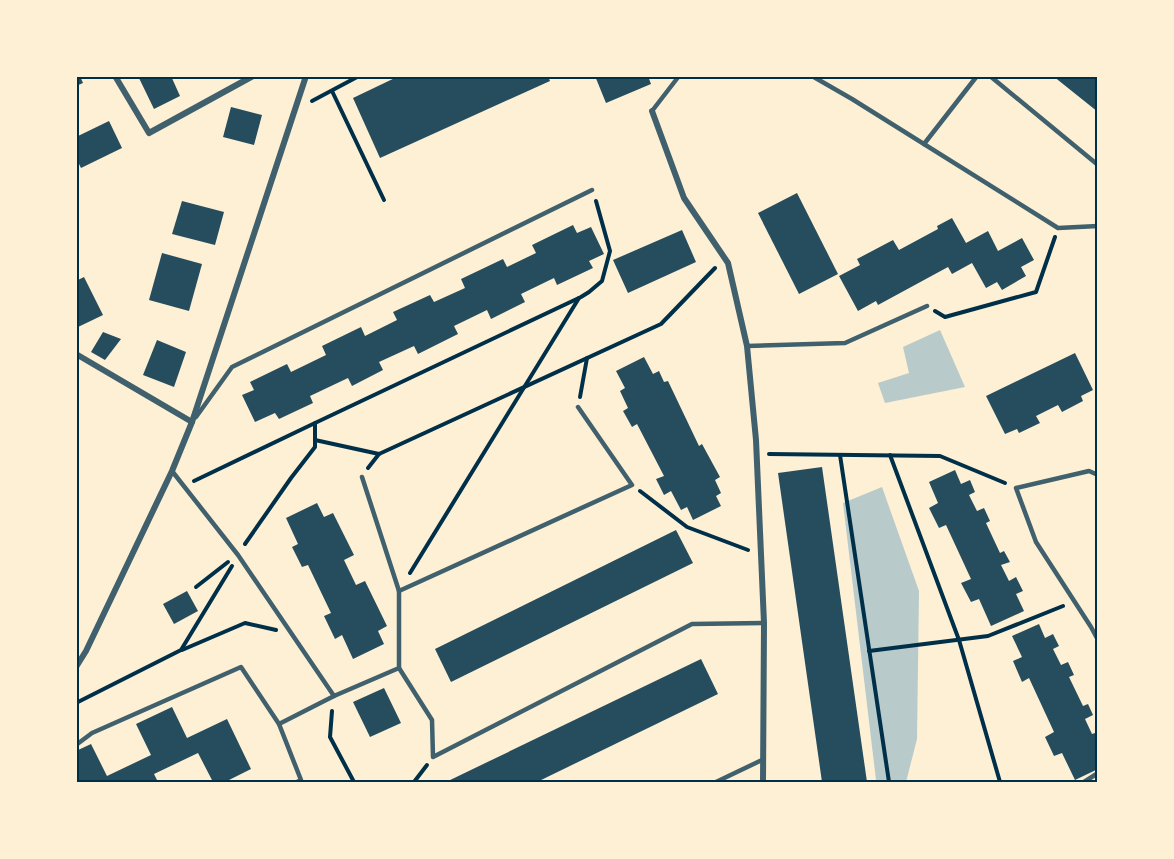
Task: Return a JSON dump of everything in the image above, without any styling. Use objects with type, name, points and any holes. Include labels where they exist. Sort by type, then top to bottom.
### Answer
[{"type":"street","points":[[115,76],[149,133],[253,76]]},
{"type":"street","points":[[76,668],[172,471],[192,422],[306,76]]},
{"type":"street","points":[[652,111],[684,198],[728,263],[747,346],[757,454],[764,623],[763,783]]},
{"type":"street","points":[[76,354],[192,422]]},
{"type":"lane","points":[[652,111],[679,76]]},
{"type":"lane","points":[[812,76],[1058,228],[1098,226]]},
{"type":"lane","points":[[924,144],[977,76]]},
{"type":"lane","points":[[990,76],[1098,165]]},
{"type":"lane","points":[[192,422],[232,367],[592,190]]},
{"type":"lane","points":[[747,346],[845,343],[927,306]]},
{"type":"lane","points":[[399,591],[632,485],[578,407]]},
{"type":"lane","points":[[172,471],[238,555],[334,696]]},
{"type":"lane","points":[[1098,475],[1089,471],[1016,488],[1036,542],[1098,640]]},
{"type":"lane","points":[[362,477],[399,591],[399,668],[432,720],[433,757],[692,624],[764,623]]},
{"type":"lane","points":[[76,745],[92,733],[241,667],[279,724],[301,780],[297,783]]},
{"type":"lane","points":[[279,724],[334,696],[399,668]]},
{"type":"lane","points":[[716,783],[762,760]]},
{"type":"lane","points":[[1084,783],[1098,773]]},
{"type":"path","points":[[294,111],[359,76]]},
{"type":"path","points":[[332,91],[384,200]]},
{"type":"path","points":[[184,485],[589,292],[602,281],[610,251],[592,190]]},
{"type":"path","points":[[927,306],[945,317],[1036,292],[1058,228]]},
{"type":"path","points":[[362,477],[379,454],[661,324],[724,258]]},
{"type":"path","points":[[399,591],[580,297]]},
{"type":"path","points":[[578,407],[587,357]]},
{"type":"path","points":[[181,650],[238,555],[315,447],[315,423]]},
{"type":"path","points":[[315,440],[379,454]]},
{"type":"path","points":[[757,454],[939,456],[1016,488]]},
{"type":"path","points":[[840,455],[889,783]]},
{"type":"path","points":[[890,455],[959,640],[1000,783]]},
{"type":"path","points":[[632,485],[687,527],[761,554]]},
{"type":"path","points":[[196,587],[238,555]]},
{"type":"path","points":[[869,651],[988,636],[1075,602]]},
{"type":"path","points":[[76,703],[181,650],[245,623],[292,634]]},
{"type":"path","points":[[334,696],[330,737],[354,783]]},
{"type":"path","points":[[414,783],[433,757]]},
{"type":"shaded area","points":[[940,330],[965,387],[885,403],[878,383],[909,373],[903,347]]},
{"type":"shaded area","points":[[882,487],[919,591],[917,739],[906,782],[873,782],[876,780],[843,503]]},
{"type":"building","points":[[76,76],[80,76],[83,83],[76,86]]},
{"type":"building","points":[[138,76],[171,76],[180,96],[154,109]]},
{"type":"building","points":[[399,76],[548,76],[550,81],[380,158],[353,98]]},
{"type":"building","points":[[595,76],[648,76],[651,84],[606,103]]},
{"type":"building","points":[[1053,76],[1098,76],[1098,112]]},
{"type":"building","points":[[231,107],[262,115],[254,145],[223,137]]},
{"type":"building","points":[[109,121],[122,148],[81,168],[76,158],[76,137]]},
{"type":"building","points":[[797,193],[838,274],[799,294],[758,213]]},
{"type":"building","points":[[182,201],[224,212],[215,245],[172,234]]},
{"type":"building","points":[[952,218],[966,243],[988,231],[998,251],[1022,238],[1034,260],[1021,267],[1026,276],[1002,290],[997,282],[986,288],[972,263],[952,274],[948,267],[878,305],[876,301],[858,311],[839,276],[860,265],[857,259],[893,240],[899,250],[938,229],[937,226]]},
{"type":"building","points":[[573,225],[577,233],[591,227],[604,254],[589,261],[593,268],[557,285],[554,278],[521,294],[525,302],[491,319],[487,310],[454,326],[458,334],[418,354],[414,346],[379,362],[383,370],[352,386],[348,378],[310,396],[313,403],[279,419],[275,413],[255,422],[242,395],[254,390],[250,382],[287,364],[291,372],[326,355],[322,346],[361,327],[365,336],[397,320],[393,312],[430,295],[434,302],[465,288],[461,279],[503,259],[507,267],[536,253],[532,245]]},
{"type":"building","points":[[682,230],[696,262],[628,293],[613,260]]},
{"type":"building","points":[[162,253],[202,264],[189,311],[149,300]]},
{"type":"building","points":[[84,277],[103,315],[76,328],[76,281]]},
{"type":"building","points":[[103,332],[121,339],[105,360],[91,352]]},
{"type":"building","points":[[157,340],[186,352],[174,387],[143,375]]},
{"type":"building","points":[[1075,353],[1093,390],[1081,396],[1083,401],[1062,412],[1058,405],[1036,416],[1040,423],[1019,433],[1017,429],[1005,434],[986,396]]},
{"type":"building","points":[[644,357],[653,374],[659,371],[664,382],[668,381],[699,446],[702,444],[720,477],[715,480],[721,493],[716,496],[721,506],[693,520],[687,507],[681,510],[671,491],[664,495],[656,479],[664,476],[637,424],[632,427],[623,411],[628,408],[620,391],[625,388],[616,371]]},
{"type":"building","points":[[822,467],[867,782],[822,782],[778,473]]},
{"type":"building","points":[[955,470],[961,484],[970,480],[975,492],[969,495],[977,511],[984,508],[990,521],[986,523],[1000,553],[1004,551],[1010,562],[1001,565],[1009,581],[1016,577],[1023,591],[1016,594],[1024,611],[991,626],[979,599],[971,602],[961,583],[971,579],[946,525],[939,528],[929,508],[938,503],[929,482]]},
{"type":"building","points":[[317,503],[324,517],[333,513],[354,555],[344,560],[356,585],[365,581],[387,626],[378,631],[384,644],[353,659],[342,635],[335,639],[324,616],[331,613],[308,565],[302,567],[292,547],[298,544],[286,518]]},
{"type":"building","points":[[676,530],[693,563],[451,682],[435,649]]},
{"type":"building","points":[[187,591],[198,611],[174,624],[163,604]]},
{"type":"building","points":[[1039,624],[1045,638],[1053,634],[1059,646],[1053,649],[1061,665],[1068,662],[1074,675],[1069,677],[1083,706],[1088,704],[1093,715],[1085,719],[1092,734],[1098,732],[1098,769],[1075,780],[1062,753],[1054,756],[1045,737],[1054,732],[1029,678],[1022,682],[1013,661],[1022,657],[1012,636]]},
{"type":"building","points":[[701,659],[718,694],[537,782],[446,782]]},
{"type":"building","points":[[384,688],[401,723],[370,737],[353,702]]},
{"type":"building","points":[[172,707],[187,738],[227,719],[251,769],[225,782],[213,782],[198,753],[154,774],[158,782],[76,782],[76,751],[91,744],[107,776],[151,755],[136,724]]}]
